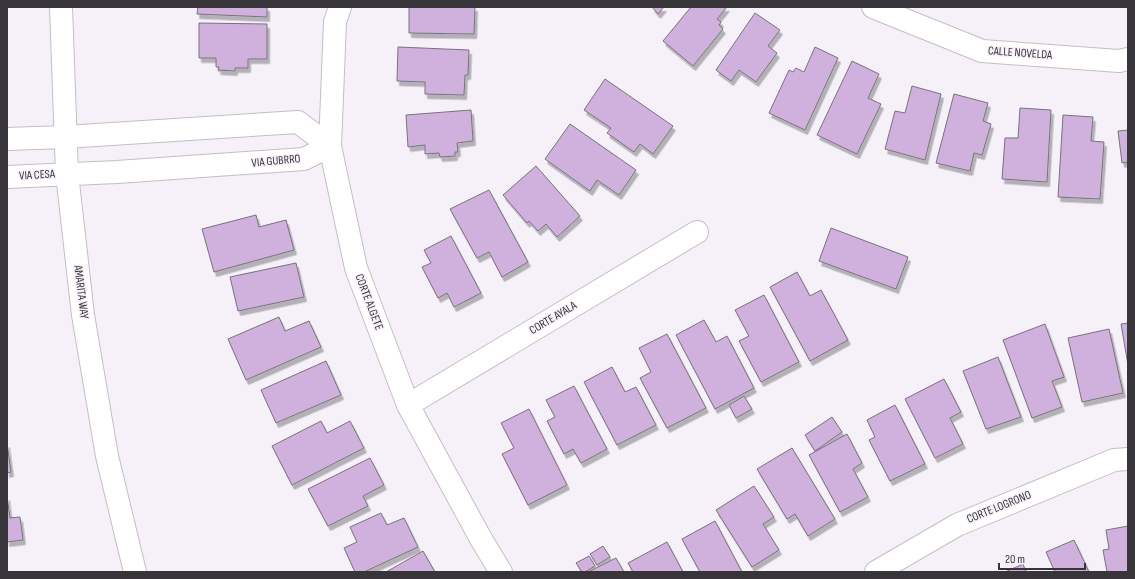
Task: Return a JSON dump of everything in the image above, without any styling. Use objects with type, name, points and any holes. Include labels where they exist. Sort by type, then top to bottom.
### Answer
[{"type":"street","name":"AMARITA WAY","points":[[61,7],[66,174],[83,315],[107,456],[135,572]]},
{"type":"street","name":"CORTE ALGETE","points":[[340,7],[335,22],[330,146],[356,268],[408,405],[500,572]]},
{"type":"street","name":"CALLE NOVELDA","points":[[873,7],[982,50],[1119,61],[1128,59]]},
{"type":"street","points":[[7,139],[65,137],[298,122],[330,146]]},
{"type":"street","name":"VIA GUBRRO","points":[[66,174],[117,172],[304,159],[330,146]]},
{"type":"street","name":"VIA CESA","points":[[7,177],[66,174]]},
{"type":"street","name":"CORTE AYALA","points":[[408,405],[697,232]]},
{"type":"street","name":"CORTE LOGRONO","points":[[876,572],[957,524],[1114,460],[1128,459]]},
{"type":"building","points":[[198,7],[267,7],[267,17],[197,14]]},
{"type":"building","points":[[409,7],[475,7],[474,34],[409,33]]},
{"type":"building","points":[[652,7],[664,7],[658,14]]},
{"type":"building","points":[[691,7],[727,7],[717,19],[721,22],[719,25],[723,29],[693,66],[663,41]]},
{"type":"building","points":[[755,13],[780,30],[768,46],[777,53],[756,82],[739,70],[731,81],[716,70]]},
{"type":"building","points":[[199,23],[267,24],[267,59],[248,59],[248,68],[235,68],[235,71],[218,70],[219,67],[216,67],[216,58],[199,58]]},
{"type":"building","points":[[398,47],[469,50],[468,75],[465,75],[464,95],[425,94],[425,82],[397,81]]},
{"type":"building","points":[[815,47],[838,58],[805,130],[769,113],[789,70],[793,72],[796,68],[804,72]]},
{"type":"building","points":[[852,61],[879,74],[868,98],[881,104],[857,154],[817,135]]},
{"type":"building","points":[[605,79],[673,126],[653,154],[640,144],[634,152],[607,133],[611,128],[584,110]]},
{"type":"building","points":[[912,86],[941,94],[925,160],[885,149],[895,111],[905,113]]},
{"type":"building","points":[[954,94],[988,103],[983,121],[991,124],[982,155],[974,153],[970,171],[936,163]]},
{"type":"building","points":[[1020,108],[1051,110],[1047,182],[1002,179],[1005,138],[1018,138]]},
{"type":"building","points":[[471,110],[473,141],[457,143],[458,152],[455,152],[455,156],[440,157],[439,153],[425,154],[425,145],[408,147],[406,115]]},
{"type":"building","points":[[1063,115],[1093,117],[1091,141],[1104,142],[1100,199],[1058,197]]},
{"type":"building","points":[[570,124],[636,170],[619,195],[597,180],[590,191],[545,159]]},
{"type":"building","points":[[1128,130],[1128,162],[1122,163],[1118,131]]},
{"type":"building","points":[[536,166],[580,216],[557,237],[546,224],[538,231],[529,221],[527,223],[503,195]]},
{"type":"building","points":[[489,190],[528,262],[502,277],[489,252],[477,258],[450,209]]},
{"type":"building","points":[[256,215],[259,227],[286,220],[294,250],[214,272],[202,229]]},
{"type":"building","points":[[831,228],[908,257],[896,289],[819,261]]},
{"type":"building","points":[[451,236],[481,293],[454,307],[447,293],[438,298],[422,267],[431,263],[424,250]]},
{"type":"building","points":[[296,263],[304,297],[238,311],[230,277]]},
{"type":"building","points":[[797,272],[810,296],[821,290],[848,340],[810,361],[770,287]]},
{"type":"building","points":[[764,295],[799,362],[761,382],[739,341],[749,336],[735,310]]},
{"type":"building","points":[[279,317],[285,331],[309,321],[321,347],[246,380],[228,339]]},
{"type":"building","points":[[704,320],[716,342],[727,336],[754,388],[715,409],[676,335]]},
{"type":"building","points":[[1128,323],[1128,365],[1121,324]]},
{"type":"building","points":[[1045,324],[1064,377],[1052,381],[1062,407],[1032,418],[1003,340]]},
{"type":"building","points":[[1109,329],[1123,393],[1082,402],[1068,338]]},
{"type":"building","points":[[667,334],[706,408],[667,428],[640,378],[651,372],[639,348]]},
{"type":"building","points":[[998,357],[1021,417],[986,429],[963,371]]},
{"type":"building","points":[[326,361],[341,395],[276,423],[261,390]]},
{"type":"building","points":[[612,367],[625,392],[636,387],[656,425],[617,445],[584,382]]},
{"type":"building","points":[[944,379],[961,412],[950,418],[963,444],[935,458],[905,399]]},
{"type":"building","points":[[574,386],[607,449],[581,463],[573,449],[564,454],[547,421],[555,417],[546,400]]},
{"type":"building","points":[[744,396],[752,409],[736,418],[729,405]]},
{"type":"building","points":[[895,405],[925,464],[890,481],[869,440],[875,437],[867,420]]},
{"type":"building","points":[[529,409],[567,485],[528,505],[502,454],[514,448],[501,423]]},
{"type":"building","points":[[832,417],[842,432],[815,451],[805,435]]},
{"type":"building","points":[[321,421],[327,433],[350,421],[364,448],[292,485],[272,446]]},
{"type":"building","points":[[847,434],[862,463],[853,469],[868,497],[840,512],[809,455]]},
{"type":"building","points":[[7,443],[11,472],[7,473]]},
{"type":"building","points":[[792,448],[835,519],[808,536],[795,514],[787,519],[757,469]]},
{"type":"building","points":[[370,458],[384,485],[363,496],[368,506],[328,526],[308,489]]},
{"type":"building","points":[[754,486],[774,517],[763,524],[779,550],[752,567],[716,510]]},
{"type":"building","points":[[7,496],[10,518],[20,517],[23,540],[7,542]]},
{"type":"building","points":[[381,513],[387,525],[404,518],[418,547],[364,572],[355,572],[344,548],[357,542],[350,527]]},
{"type":"building","points":[[715,521],[742,572],[700,572],[682,539]]},
{"type":"building","points":[[1128,526],[1128,572],[1107,572],[1103,550],[1109,549],[1106,530]]},
{"type":"building","points":[[1074,540],[1089,572],[1055,572],[1046,552]]},
{"type":"building","points":[[667,542],[683,572],[633,572],[628,563]]},
{"type":"building","points":[[603,546],[610,557],[597,565],[590,554]]},
{"type":"building","points":[[423,551],[435,572],[386,572]]},
{"type":"building","points":[[589,556],[595,566],[585,572],[582,572],[576,563]]},
{"type":"building","points":[[616,558],[624,572],[588,572]]},
{"type":"building","points":[[1023,564],[1026,572],[1005,572]]}]
